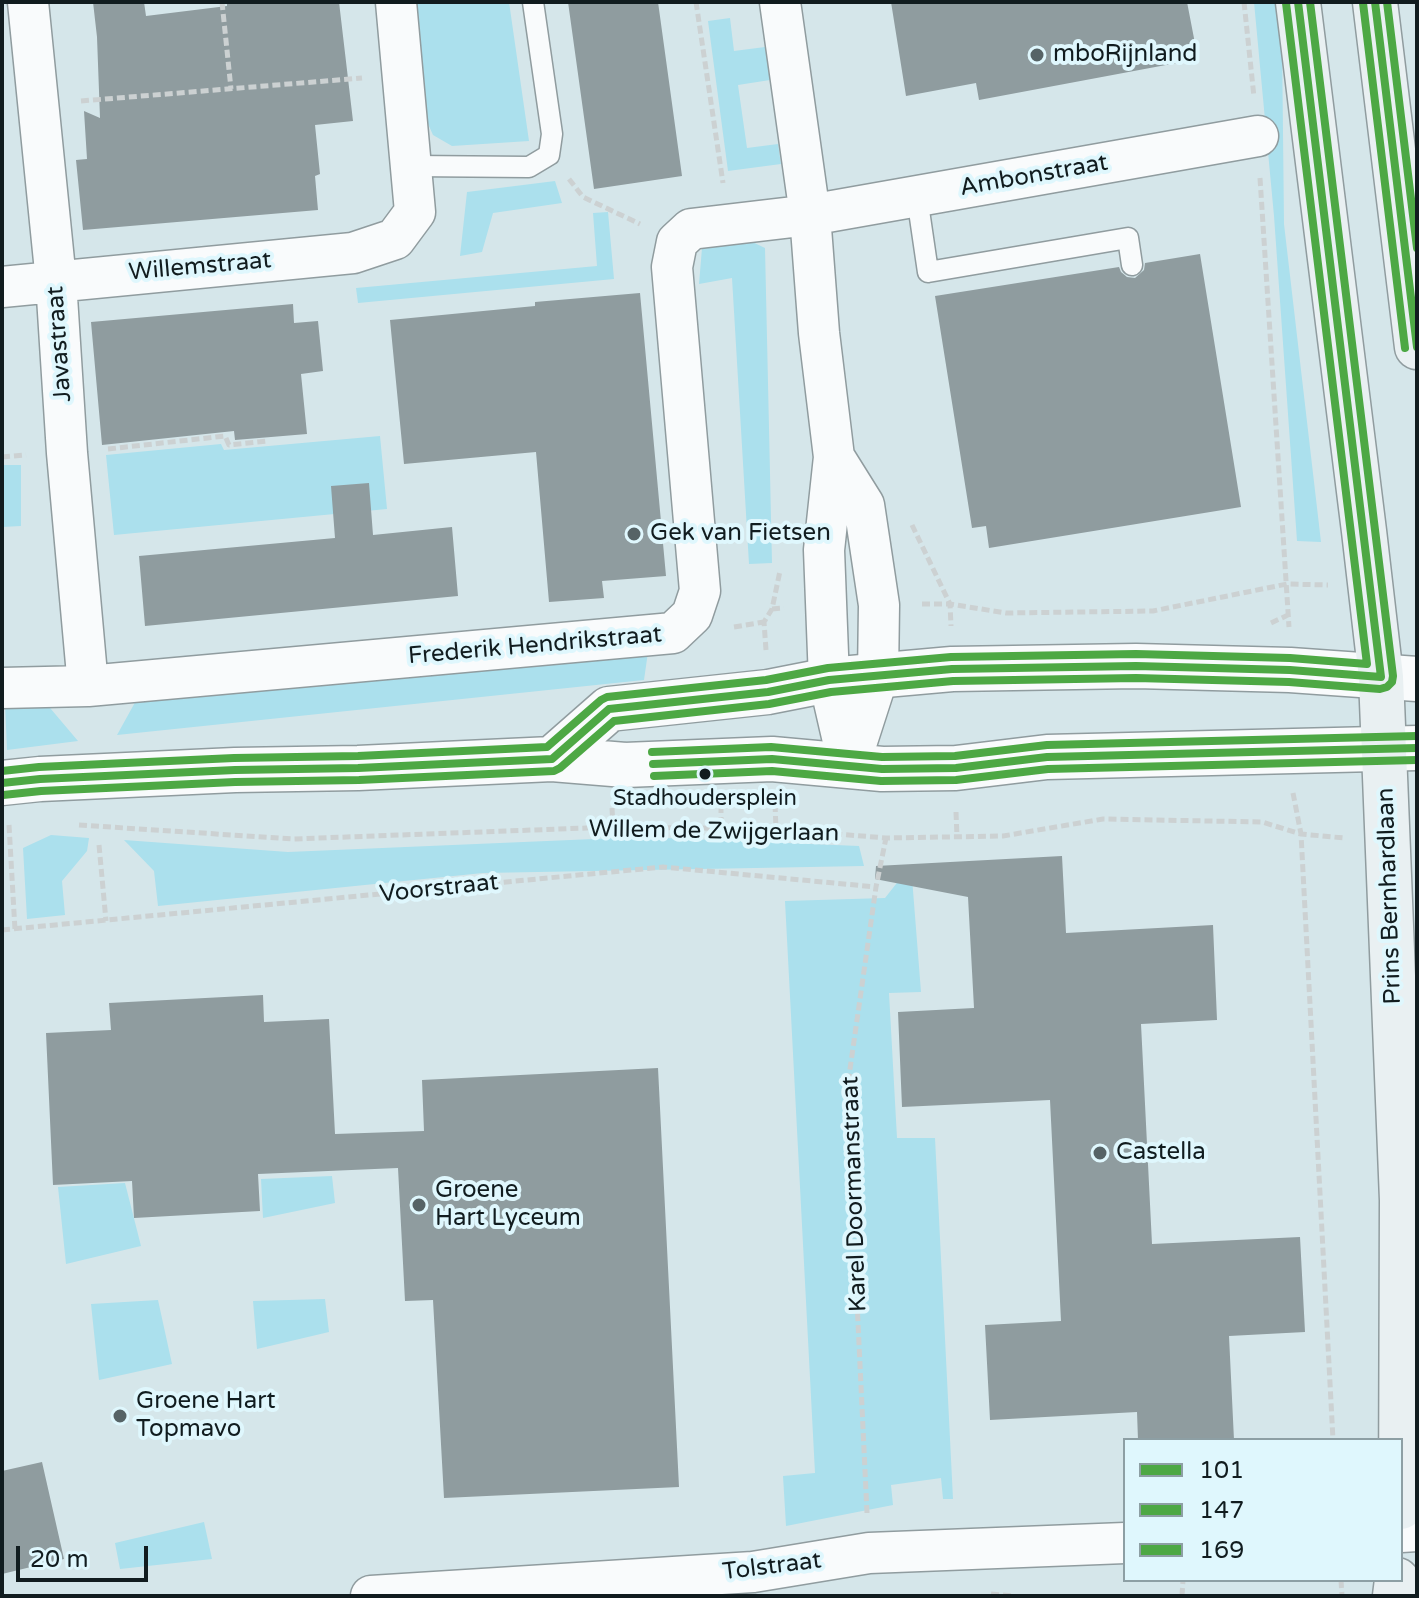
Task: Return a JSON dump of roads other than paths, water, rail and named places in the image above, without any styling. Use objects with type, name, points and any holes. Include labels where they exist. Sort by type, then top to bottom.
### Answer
[{"type":"main road","name":"Prins Bernhardlaan","points":[[1298,2],[1364,531],[1399,678],[1401,748],[1388,837],[1402,1200],[1401,1438]]},
{"type":"main road","points":[[1375,2],[1417,347]]},
{"type":"street","name":"Javastraat","points":[[28,2],[56,281],[67,453],[88,686]]},
{"type":"street","points":[[396,2],[412,166]]},
{"type":"street","points":[[780,2],[810,215],[819,333],[834,457],[824,550],[829,680],[849,767]]},
{"type":"street","name":"Ambonstraat","points":[[810,215],[1258,136]]},
{"type":"street","name":"Willemstraat","points":[[2,287],[353,253],[395,239],[415,212],[412,166]]},
{"type":"street","name":"Frederik Hendrikstraat","points":[[2,688],[88,686],[673,633],[692,615],[700,591],[672,267],[677,242],[691,229],[810,215]]},
{"type":"street","points":[[834,457],[864,505],[879,605],[878,676],[849,767]]},
{"type":"street","points":[[552,759],[609,709],[768,692],[829,680],[952,669],[1136,666],[1290,670],[1399,678]]},
{"type":"street","points":[[5,802],[40,779],[220,770],[358,768],[552,759],[625,765],[772,759],[882,769],[956,768],[1047,757],[1401,748]]},
{"type":"street","name":"Tolstraat","points":[[384,1595],[753,1584],[869,1553],[1123,1543]]},
{"type":"lane","points":[[412,166],[529,167],[549,155],[552,134],[533,2]]},
{"type":"lane","points":[[917,197],[928,272],[1128,238],[1132,265]]},
{"type":"place","name":"mboRijnland","points":[[1037,55]]},
{"type":"place","name":"Gek van Fietsen","points":[[634,534]]},
{"type":"place","name":"Stadhoudersplein","points":[[705,774]]},
{"type":"place","name":"Castella","points":[[1100,1153]]},
{"type":"place","name":"Groene Hart Lyceum","points":[[419,1205]]},
{"type":"place","name":"Groene Hart Topmavo","points":[[120,1416]]}]
